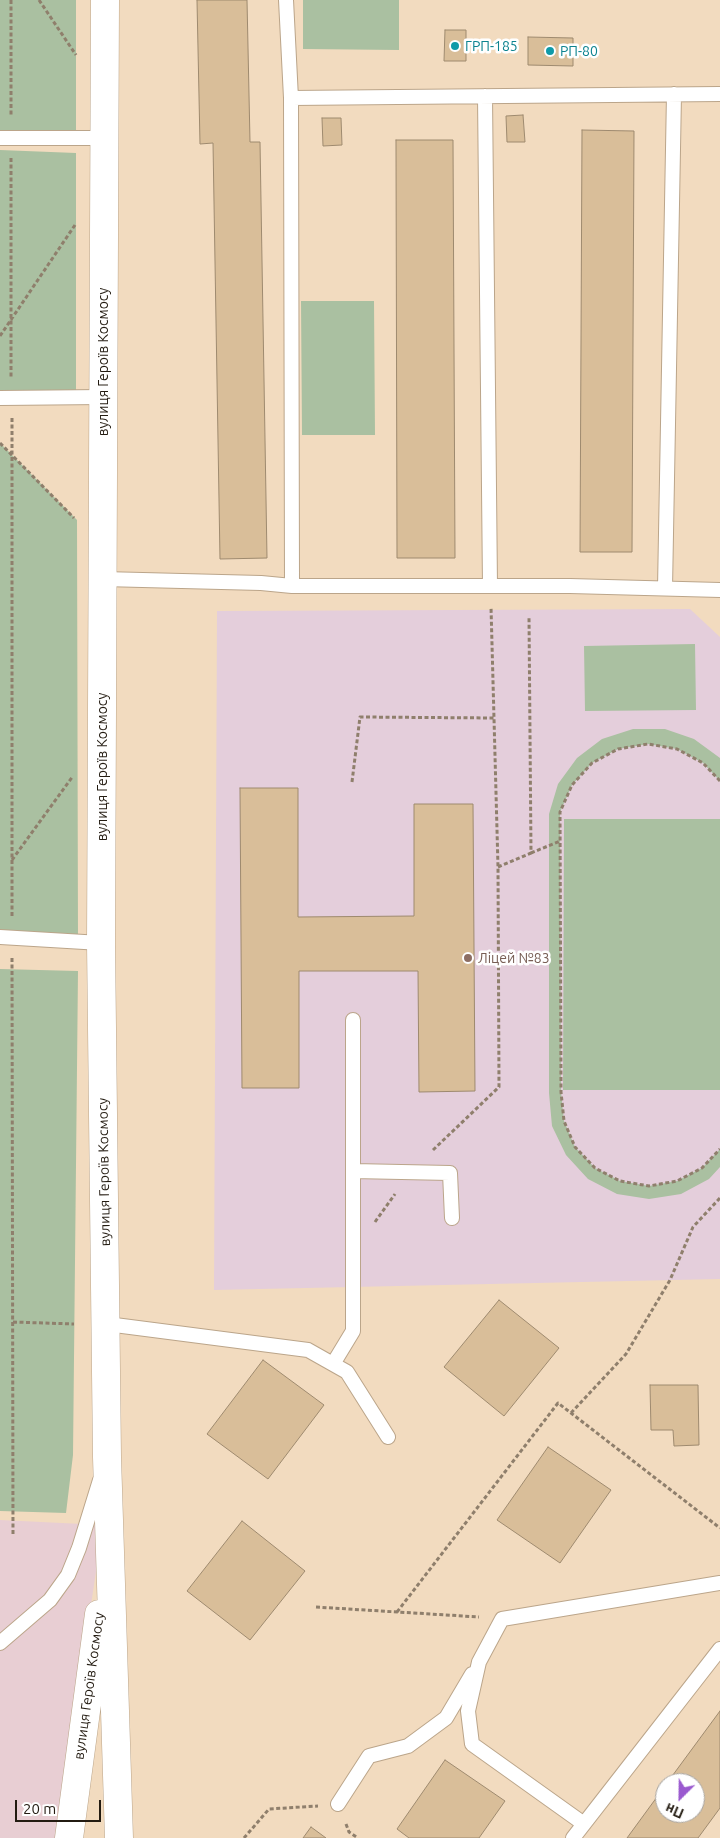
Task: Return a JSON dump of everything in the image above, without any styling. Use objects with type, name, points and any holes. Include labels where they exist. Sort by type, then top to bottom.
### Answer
[{"type":"main road","name":"вулиця Героїв Космосу","points":[[105,0],[101,943],[107,1324],[107,1458],[119,1838]]},
{"type":"main road","name":"вулиця Героїв Космосу","points":[[69,1838],[110,1533]]},
{"type":"lane","points":[[286,0],[291,98],[292,586]]},
{"type":"lane","points":[[665,588],[674,94]]},
{"type":"lane","points":[[291,98],[720,94]]},
{"type":"lane","points":[[485,96],[490,586]]},
{"type":"lane","points":[[6,138],[103,138]]},
{"type":"lane","points":[[6,398],[103,396]]},
{"type":"lane","points":[[103,579],[261,583],[292,586],[490,586],[720,590]]},
{"type":"lane","points":[[6,938],[101,943]]},
{"type":"lane","points":[[332,1364],[352,1331],[353,1020]]},
{"type":"lane","points":[[353,1171],[450,1173],[452,1218]]},
{"type":"lane","points":[[107,1324],[308,1350],[347,1372],[388,1437]]},
{"type":"lane","points":[[0,1643],[32,1618],[50,1600],[68,1575],[79,1548],[107,1458]]},
{"type":"lane","points":[[338,1804],[369,1756],[408,1746],[446,1718],[502,1619],[720,1583]]},
{"type":"lane","points":[[573,1838],[720,1649]]},
{"type":"lane","points":[[479,1662],[468,1711],[472,1744],[584,1824]]},
{"type":"path","points":[[11,0],[6,138],[12,320],[6,398],[12,454],[12,860],[6,938],[13,1322],[13,1534]]},
{"type":"path","points":[[39,0],[76,55]]},
{"type":"path","points":[[0,336],[76,223]]},
{"type":"path","points":[[0,443],[76,520]]},
{"type":"path","points":[[352,1253],[410,1172],[499,1087],[498,866],[490,586]]},
{"type":"path","points":[[528,617],[531,853]]},
{"type":"path","points":[[352,782],[360,717],[494,718]]},
{"type":"path","points":[[720,781],[703,763],[677,749],[648,744],[618,749],[592,763],[572,785],[560,812],[561,1092],[564,1121],[576,1147],[595,1168],[620,1181],[649,1186],[677,1181],[685,1177],[702,1168],[720,1149]]},
{"type":"path","points":[[12,860],[78,770]]},
{"type":"path","points":[[498,866],[560,841]]},
{"type":"path","points":[[571,1413],[626,1354],[670,1280],[693,1227],[720,1198]]},
{"type":"path","points":[[13,1322],[74,1324]]},
{"type":"path","points":[[397,1612],[558,1403],[720,1528]]},
{"type":"path","points":[[316,1607],[502,1619]]},
{"type":"path","points":[[244,1838],[269,1809],[338,1804],[349,1832],[358,1838]]},
{"type":"shaded area","name":"Ліцей №83","points":[[690,609],[720,637],[720,1279],[214,1290],[217,611]]},
{"type":"shaded area","points":[[0,1520],[103,1525],[56,1838],[0,1838]]},
{"type":"green space","points":[[0,0],[76,0],[76,138],[0,138]]},
{"type":"green space","points":[[303,0],[399,0],[399,50],[303,49]]},
{"type":"green space","points":[[0,150],[76,153],[76,397],[0,398]]},
{"type":"green space","points":[[301,301],[374,301],[375,435],[302,435]]},
{"type":"green space","points":[[0,443],[77,520],[78,942],[0,937]]},
{"type":"green space","points":[[695,644],[696,710],[585,711],[584,646]]},
{"type":"green space","points":[[633,729],[665,729],[694,739],[720,758],[720,781],[703,763],[677,749],[648,744],[618,749],[592,763],[572,785],[560,812],[561,1092],[564,1121],[575,1147],[595,1168],[620,1181],[649,1186],[677,1181],[702,1168],[720,1149],[720,1167],[709,1179],[681,1194],[649,1199],[617,1194],[588,1179],[566,1155],[552,1126],[549,1093],[549,814],[558,784],[577,758],[602,739]]},
{"type":"green space","points":[[564,819],[720,819],[720,1090],[563,1090]]},
{"type":"green space","points":[[0,969],[78,971],[73,1455],[66,1513],[0,1511]]},
{"type":"building","points":[[197,0],[247,0],[250,142],[260,142],[267,558],[220,559],[213,143],[200,144]]},
{"type":"building","name":"ГРП-185","points":[[445,30],[466,30],[466,61],[444,61]]},
{"type":"building","name":"РП-80","points":[[528,37],[573,38],[573,66],[528,65]]},
{"type":"building","points":[[523,115],[525,142],[507,142],[506,116]]},
{"type":"building","points":[[322,118],[341,118],[342,145],[323,146]]},
{"type":"building","points":[[582,130],[634,131],[632,552],[580,552]]},
{"type":"building","points":[[396,140],[453,140],[455,558],[397,558]]},
{"type":"building","points":[[240,788],[298,788],[298,917],[414,916],[414,804],[473,804],[475,1091],[419,1092],[418,971],[299,971],[299,1088],[242,1088]]},
{"type":"building","points":[[499,1300],[559,1348],[504,1416],[444,1367]]},
{"type":"building","points":[[263,1360],[324,1405],[268,1479],[207,1434]]},
{"type":"building","points":[[650,1385],[698,1385],[699,1445],[674,1446],[673,1430],[651,1430]]},
{"type":"building","points":[[548,1447],[611,1490],[560,1563],[497,1520]]},
{"type":"building","points":[[242,1521],[305,1571],[250,1640],[187,1591]]},
{"type":"building","points":[[720,1711],[720,1808],[698,1838],[627,1838],[655,1800],[655,1823],[705,1823],[705,1773],[674,1773]]},
{"type":"building","points":[[445,1760],[505,1801],[479,1838],[409,1838],[397,1829]]},
{"type":"building","points":[[311,1827],[326,1838],[303,1838]]},
{"type":"place","name":"ГРП-185","points":[[455,46]]},
{"type":"place","name":"РП-80","points":[[550,51]]},
{"type":"place","name":"Ліцей №83","points":[[468,958]]}]
